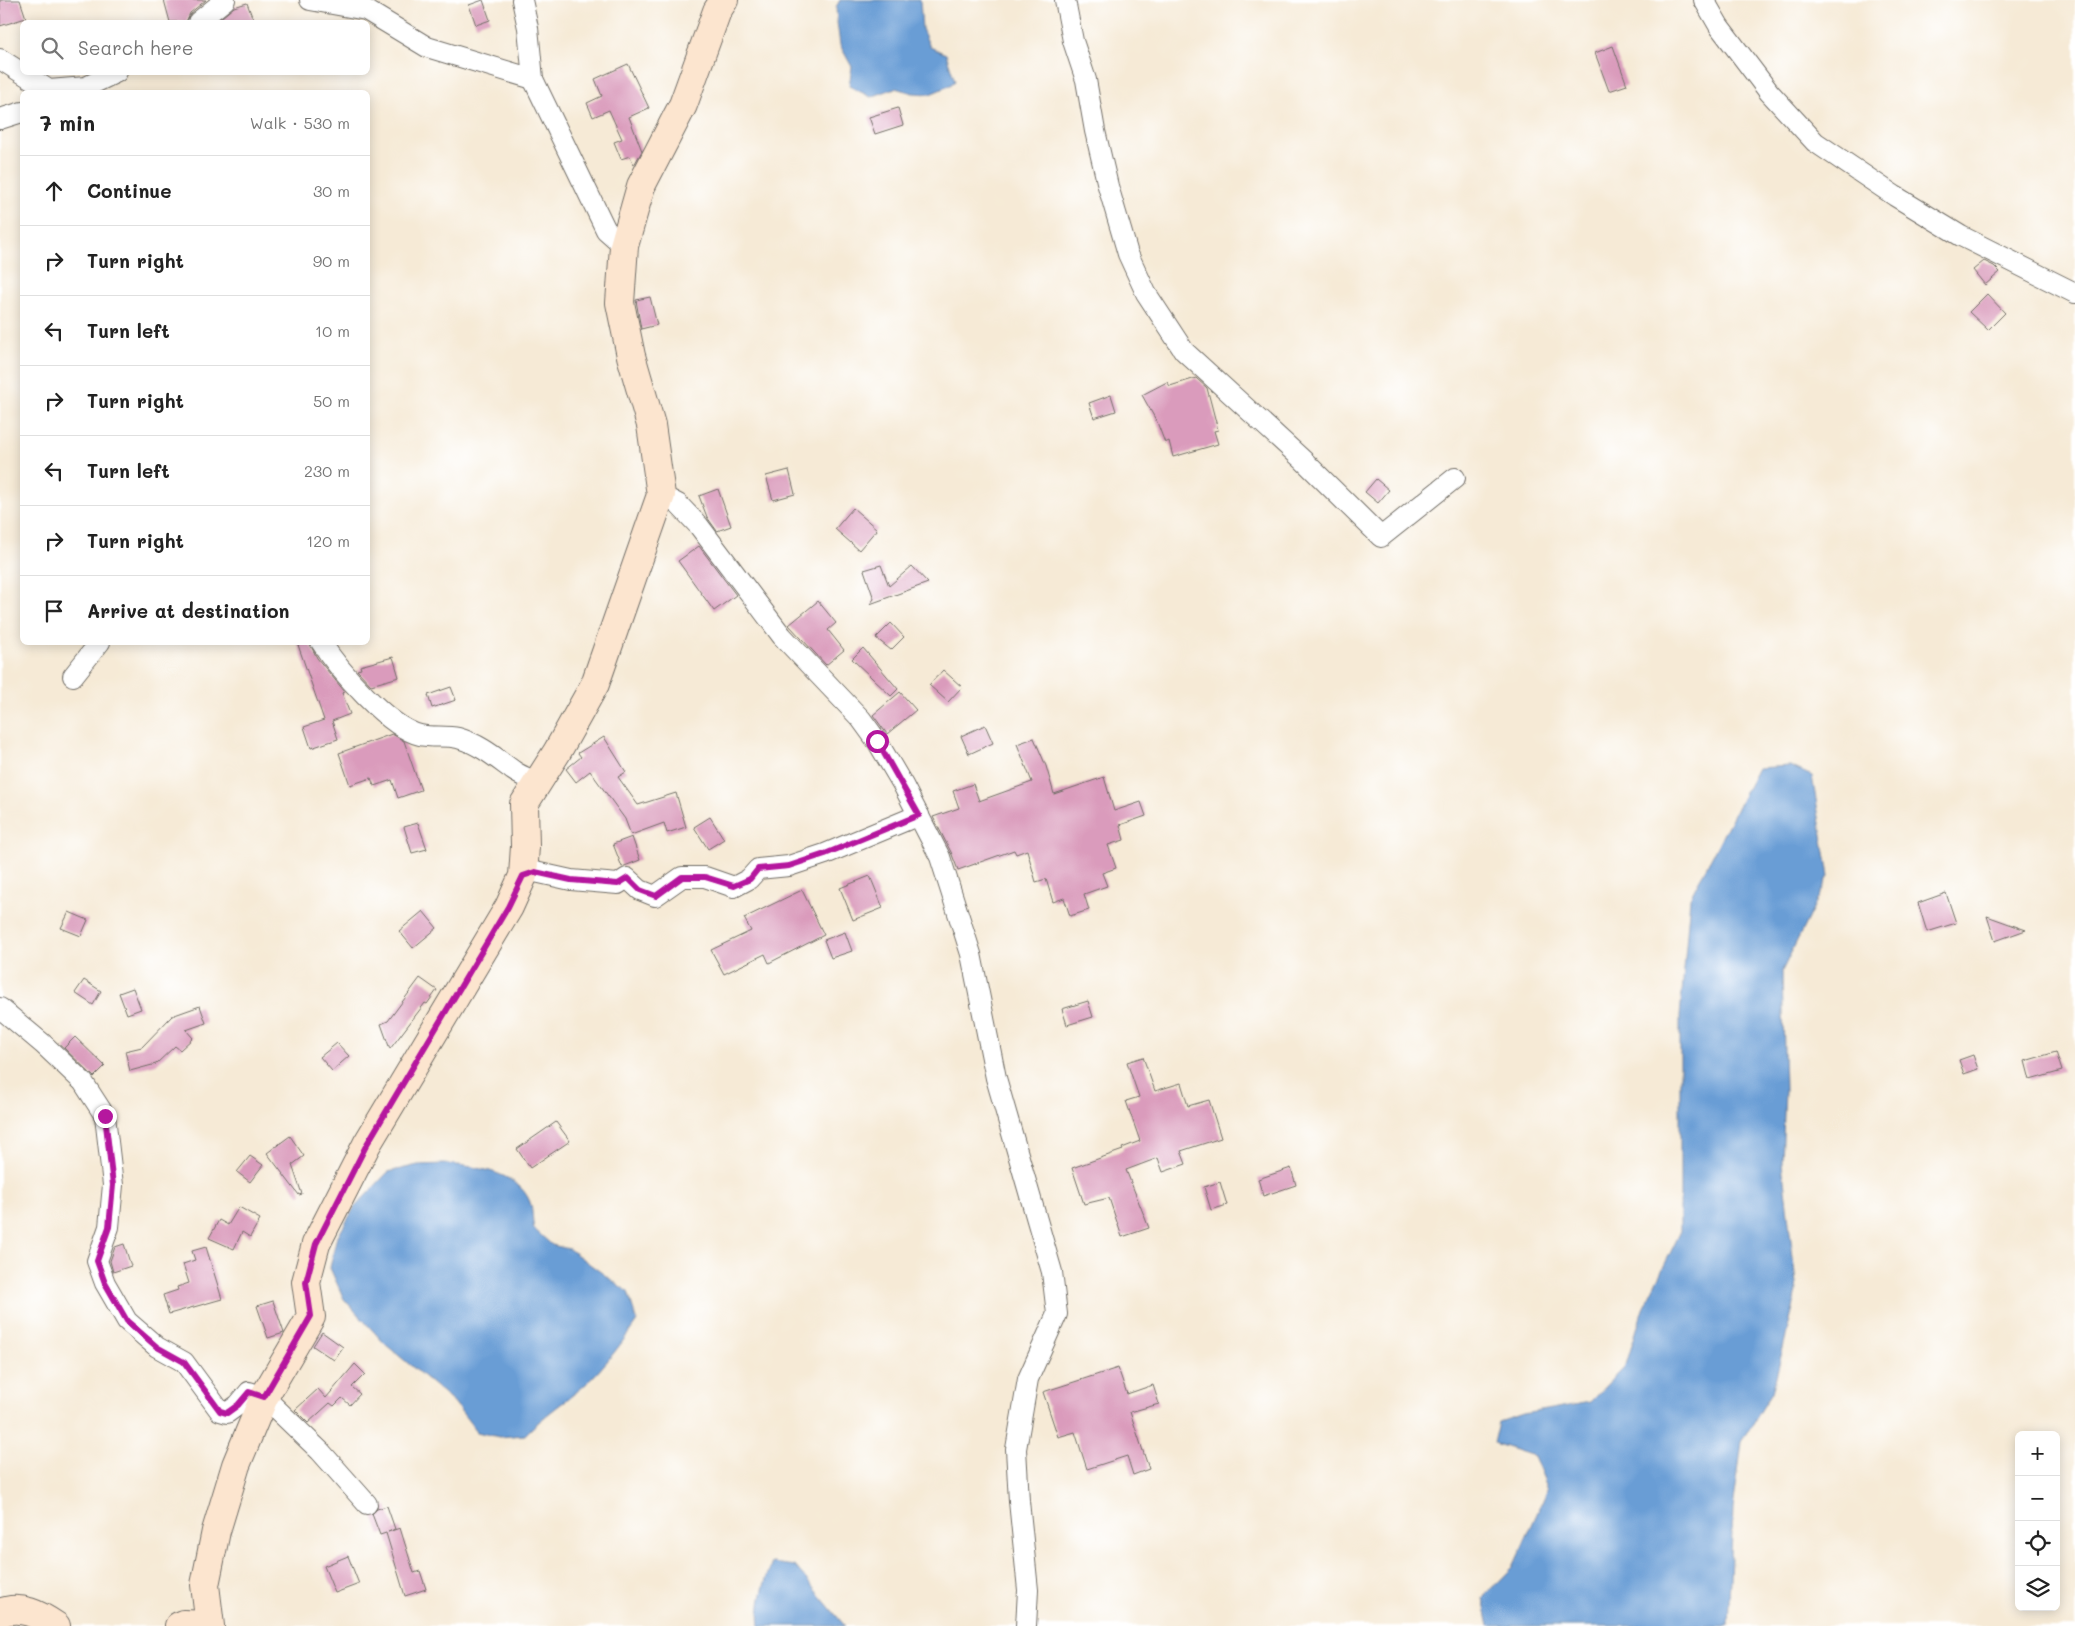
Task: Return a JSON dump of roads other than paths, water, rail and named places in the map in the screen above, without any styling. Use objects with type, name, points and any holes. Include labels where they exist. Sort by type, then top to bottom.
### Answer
[{"type":"street","points":[[200,20],[225,0]]},
{"type":"street","points":[[310,0],[366,10],[427,47],[533,79]]},
{"type":"street","points":[[522,0],[528,28],[533,79],[606,230],[624,246]]},
{"type":"street","points":[[179,1626],[183,1624],[209,1626],[205,1585],[216,1530],[236,1464],[264,1397],[311,1316],[306,1282],[316,1244],[367,1144],[504,916],[523,876],[525,846],[524,804],[558,752],[595,684],[662,495],[651,425],[631,356],[620,303],[624,246],[641,186],[683,105],[717,10],[724,0]]},
{"type":"street","points":[[1065,0],[1074,41],[1086,80],[1095,131],[1108,186],[1128,254],[1146,293],[1184,351],[1296,453],[1381,537],[1455,478]]},
{"type":"street","points":[[1704,0],[1719,26],[1769,92],[1815,142],[1895,196],[1960,236],[2075,293]]},
{"type":"street","points":[[0,59],[20,72]]},
{"type":"street","points":[[25,75],[49,90],[79,90],[111,75]]},
{"type":"street","points":[[0,119],[20,113]]},
{"type":"street","points":[[662,495],[678,504],[699,526],[782,636],[861,719],[882,748],[940,857],[971,954],[996,1078],[1052,1272],[1057,1314],[1028,1379],[1016,1449],[1028,1590],[1026,1626]]},
{"type":"street","points":[[73,676],[98,645]]},
{"type":"street","points":[[323,645],[338,666],[368,698],[397,723],[419,735],[458,738],[491,753],[515,772],[538,783]]},
{"type":"street","points":[[523,876],[535,872],[571,880],[618,884],[628,878],[640,890],[656,896],[682,877],[705,877],[734,886],[750,879],[758,869],[789,866],[825,854],[919,815]]},
{"type":"street","points":[[0,1008],[43,1044],[83,1082],[105,1116],[113,1185],[109,1227],[97,1261],[105,1283],[127,1321],[157,1347],[184,1362],[220,1411],[227,1413],[238,1405],[249,1392],[264,1397],[320,1451],[367,1504]]},
{"type":"street","points":[[0,1613],[5,1610],[30,1610],[56,1626]]},
{"type":"water","points":[[840,0],[920,0],[922,29],[930,47],[946,54],[955,81],[949,86],[930,94],[913,93],[895,88],[871,97],[849,86],[852,67],[840,45],[837,22],[836,7]]},
{"type":"water","points":[[1790,766],[1812,776],[1829,876],[1782,971],[1785,1090],[1782,1163],[1797,1292],[1772,1392],[1742,1442],[1733,1509],[1728,1626],[1489,1626],[1483,1598],[1513,1567],[1548,1489],[1534,1456],[1494,1443],[1499,1422],[1523,1414],[1590,1402],[1626,1365],[1643,1309],[1680,1233],[1680,1017],[1690,898],[1758,768]]},
{"type":"water","points":[[445,1164],[468,1166],[493,1172],[516,1183],[530,1202],[534,1229],[552,1245],[569,1249],[628,1292],[637,1321],[613,1354],[592,1378],[525,1435],[499,1437],[477,1432],[454,1402],[385,1344],[344,1299],[330,1268],[336,1240],[354,1208],[388,1172],[418,1165]]},
{"type":"water","points":[[772,1563],[795,1566],[845,1626],[760,1626],[759,1610],[762,1594]]}]
